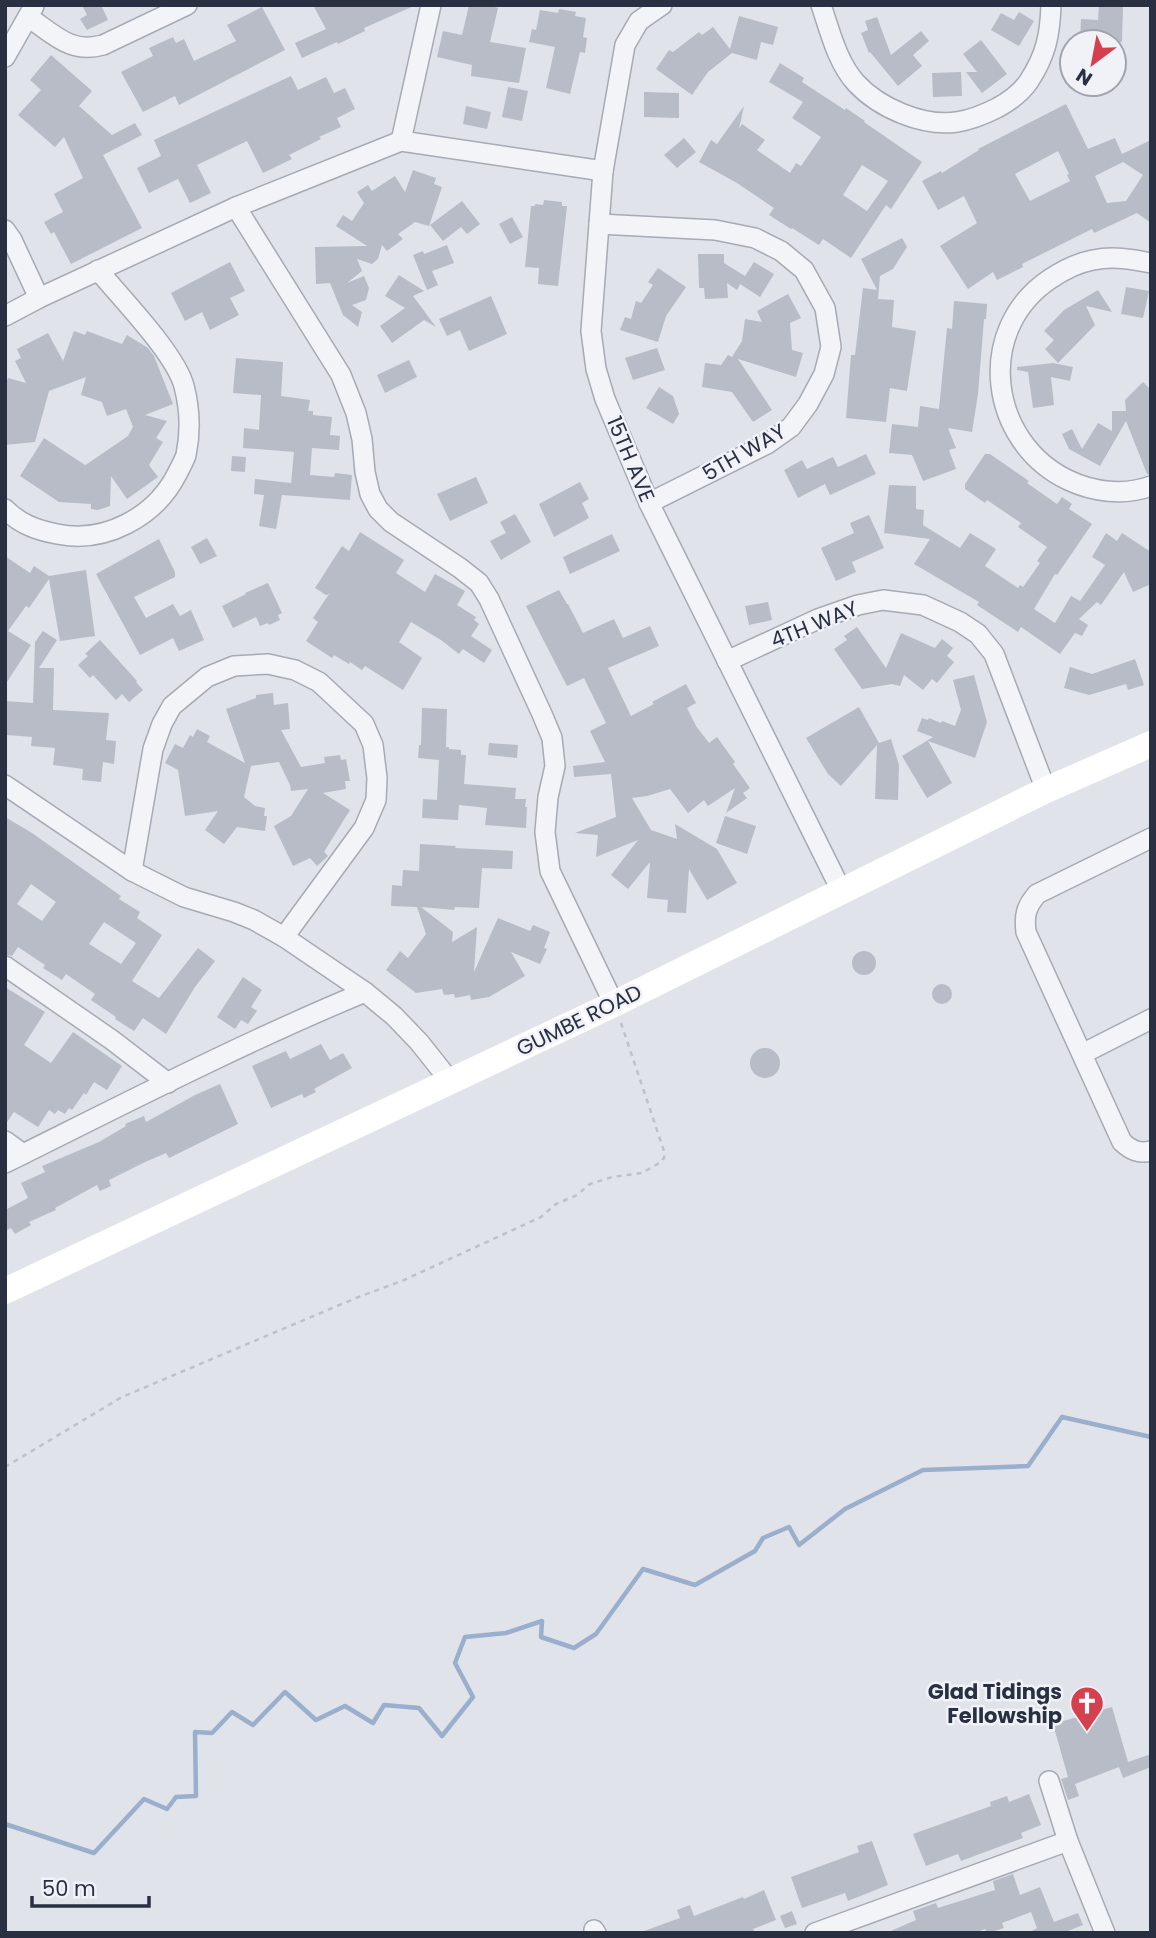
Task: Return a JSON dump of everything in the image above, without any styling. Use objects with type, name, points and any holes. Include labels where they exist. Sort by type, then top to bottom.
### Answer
[{"type":"street","points":[[5,57],[31,11],[75,47],[90,49],[187,5]]},
{"type":"street","points":[[401,141],[431,5]]},
{"type":"street","name":"15TH AVE","points":[[662,5],[639,21],[625,45],[603,170],[598,224],[591,331],[596,369],[605,398],[649,503],[841,890]]},
{"type":"street","points":[[821,5],[841,60],[856,82],[884,106],[911,117],[957,122],[986,113],[1013,99],[1029,81],[1045,50],[1050,33],[1051,5]]},
{"type":"street","points":[[5,316],[236,207],[401,141],[603,170]]},
{"type":"street","points":[[236,207],[341,375],[356,413],[370,494],[378,509],[391,522],[479,583],[489,599],[552,738],[555,766],[548,797],[545,832],[550,871],[614,1004]]},
{"type":"street","name":"5TH WAY","points":[[598,224],[715,230],[755,239],[781,251],[804,270],[825,308],[831,347],[824,374],[808,404],[790,427],[767,444],[649,503]]},
{"type":"street","points":[[5,230],[39,298]]},
{"type":"street","points":[[1151,263],[1123,258],[1092,260],[1063,270],[1038,287],[1018,310],[1009,329],[1000,368],[1002,399],[1013,428],[1030,453],[1054,473],[1081,486],[1111,492],[1151,486]]},
{"type":"street","points":[[5,509],[33,529],[71,537],[108,533],[142,516],[168,490],[185,457],[190,419],[183,383],[165,350],[98,270]]},
{"type":"street","name":"4TH WAY","points":[[727,660],[818,619],[858,605],[883,600],[923,605],[960,622],[978,635],[994,654],[1046,790]]},
{"type":"street","points":[[132,871],[153,749],[172,706],[207,677],[234,666],[268,664],[295,670],[319,682],[364,724],[373,746],[377,778],[376,800],[364,828],[284,937]]},
{"type":"street","name":"GUMBE ROAD","points":[[5,1292],[614,1004],[1046,790],[1151,744]]},
{"type":"street","points":[[5,785],[132,871],[184,897],[254,920],[284,937],[365,992],[394,1016],[450,1081]]},
{"type":"street","points":[[1151,838],[1037,894],[1027,905],[1024,919],[1026,932],[1122,1142],[1130,1150],[1140,1153],[1151,1151]]},
{"type":"street","points":[[5,966],[112,1040],[168,1083]]},
{"type":"street","points":[[5,1163],[311,1014],[365,992]]},
{"type":"street","points":[[1082,1054],[1151,1019]]},
{"type":"street","points":[[5,1141],[23,1154]]},
{"type":"street","points":[[1049,1781],[1068,1841],[1105,1933]]},
{"type":"street","points":[[816,1933],[1068,1841]]},
{"type":"path","points":[[5,1467],[122,1397],[457,1256],[541,1217],[556,1204],[578,1195],[590,1184],[612,1177],[642,1173],[661,1162],[665,1154],[614,1004]]},
{"type":"building","points":[[82,5],[101,5],[108,20],[87,30],[80,19],[87,15]]},
{"type":"building","points":[[313,5],[416,5],[364,28],[365,31],[338,44],[337,42],[302,58],[295,43],[326,29]]},
{"type":"building","points":[[469,5],[498,8],[490,42],[526,48],[519,83],[471,76],[472,65],[437,57],[443,31],[462,35]]},
{"type":"building","points":[[1099,5],[1123,5],[1122,28],[1081,28],[1081,19],[1098,20]]},
{"type":"building","points":[[262,7],[285,50],[179,105],[175,96],[143,112],[121,72],[153,56],[149,48],[173,37],[176,43],[184,39],[194,61],[236,41],[227,25]]},
{"type":"building","points":[[559,9],[576,12],[575,16],[586,18],[583,37],[587,38],[585,53],[580,52],[570,94],[546,88],[555,47],[529,42],[532,29],[536,30],[540,10],[558,13]]},
{"type":"building","points":[[1019,12],[1034,21],[1019,46],[991,30],[1001,13],[1014,20]]},
{"type":"building","points":[[739,16],[778,27],[773,45],[761,42],[757,60],[732,53],[708,72],[692,95],[656,69],[669,50],[673,52],[699,32],[702,35],[713,27],[730,49]]},
{"type":"building","points":[[877,17],[891,55],[921,31],[929,41],[913,55],[922,66],[898,86],[869,53],[861,33],[868,30],[865,21]]},
{"type":"building","points":[[981,40],[1007,74],[982,93],[966,72],[977,72],[963,54]]},
{"type":"building","points":[[51,55],[92,91],[79,106],[112,135],[135,123],[142,135],[103,155],[142,228],[71,264],[54,232],[51,234],[44,222],[63,212],[54,194],[83,178],[64,137],[55,147],[18,115],[41,90],[30,80]]},
{"type":"building","points":[[780,63],[804,78],[802,82],[845,110],[846,108],[922,162],[891,209],[886,205],[851,258],[823,239],[819,245],[791,229],[769,215],[774,208],[699,162],[711,140],[717,144],[744,106],[739,129],[742,124],[765,140],[757,150],[790,173],[796,163],[801,166],[821,137],[792,118],[803,102],[769,82]],"holes":[[[862,165],[888,181],[867,211],[843,195]]]},
{"type":"building","points":[[961,72],[962,96],[933,97],[932,73]]},
{"type":"building","points":[[291,76],[298,90],[326,77],[334,93],[345,88],[355,109],[337,118],[341,127],[289,155],[292,159],[263,173],[247,141],[197,165],[211,193],[190,203],[178,179],[149,193],[137,168],[161,156],[154,140]]},
{"type":"building","points":[[508,87],[528,91],[522,121],[502,117]]},
{"type":"building","points":[[644,92],[679,93],[679,118],[644,117]]},
{"type":"building","points":[[1066,104],[1088,149],[1115,138],[1122,154],[1151,140],[1151,223],[1137,213],[1094,233],[1092,229],[1022,264],[1023,267],[997,280],[993,272],[968,289],[940,246],[977,223],[964,196],[938,210],[922,181],[941,171],[942,173],[978,149]],"holes":[[[1058,151],[1070,181],[1030,201],[1015,174]],[[1123,162],[1143,175],[1126,201],[1107,203],[1095,176]]]},
{"type":"building","points":[[466,106],[491,112],[487,129],[463,124]]},
{"type":"building","points":[[684,138],[696,152],[677,168],[664,155]]},
{"type":"building","points":[[413,170],[436,178],[434,184],[442,187],[429,226],[415,222],[398,234],[403,239],[387,251],[382,245],[378,259],[372,264],[357,259],[362,271],[347,283],[364,276],[369,288],[366,300],[352,305],[362,312],[358,327],[343,315],[330,283],[316,284],[315,247],[367,246],[336,226],[343,215],[352,221],[364,203],[357,192],[368,185],[372,191],[395,176],[405,192]]},
{"type":"building","points":[[544,200],[562,202],[562,206],[567,206],[558,286],[538,284],[539,268],[525,267],[531,206],[543,205]]},
{"type":"building","points":[[462,201],[480,224],[467,234],[461,227],[443,241],[430,225]]},
{"type":"building","points":[[512,217],[523,237],[510,244],[499,224]]},
{"type":"building","points":[[902,238],[907,247],[893,269],[880,276],[878,299],[894,300],[892,327],[916,331],[907,391],[890,388],[886,422],[846,418],[851,355],[855,355],[863,288],[877,290],[861,259]]},
{"type":"building","points":[[447,245],[454,263],[432,271],[438,285],[427,290],[413,255],[423,251],[424,254]]},
{"type":"building","points":[[698,254],[724,254],[724,263],[745,276],[754,262],[774,274],[760,297],[740,284],[737,290],[727,283],[728,298],[705,299],[704,288],[699,288]]},
{"type":"building","points":[[230,262],[245,291],[230,298],[239,315],[210,330],[202,312],[185,321],[171,293]]},
{"type":"building","points":[[658,268],[686,287],[666,316],[658,342],[620,330],[625,317],[631,319],[636,301],[641,303],[653,285],[648,282]]},
{"type":"building","points":[[399,275],[424,291],[413,296],[436,327],[424,320],[392,343],[380,326],[405,308],[385,296]]},
{"type":"building","points":[[1126,287],[1149,291],[1143,318],[1121,314]]},
{"type":"building","points":[[1098,290],[1112,312],[1086,306],[1095,325],[1058,363],[1045,349],[1054,340],[1044,331],[1064,310]]},
{"type":"building","points":[[788,294],[801,318],[790,323],[792,350],[803,353],[796,377],[738,359],[772,410],[753,422],[732,392],[702,387],[705,363],[721,365],[728,355],[732,357],[742,341],[745,319],[762,322],[757,311]]},
{"type":"building","points":[[491,296],[507,334],[469,351],[460,330],[447,336],[439,319]]},
{"type":"building","points":[[954,301],[987,304],[972,432],[948,428],[956,448],[949,450],[956,469],[923,481],[912,455],[889,453],[892,424],[918,427],[920,406],[939,409],[947,328],[952,329]]},
{"type":"building","points":[[74,331],[85,335],[87,331],[122,344],[127,335],[148,348],[154,356],[173,404],[145,415],[167,421],[156,438],[163,442],[149,465],[158,477],[127,499],[111,476],[110,506],[98,510],[91,509],[91,504],[59,502],[20,476],[44,438],[84,466],[128,436],[133,427],[126,409],[107,416],[102,402],[81,395],[86,377],[49,391],[35,442],[5,445],[5,386],[8,378],[26,383],[15,361],[21,358],[17,349],[48,333],[63,361]]},
{"type":"building","points":[[657,348],[665,370],[633,380],[625,358]]},
{"type":"building","points":[[236,358],[283,362],[281,396],[310,400],[308,411],[313,411],[313,415],[332,417],[330,435],[340,436],[339,450],[312,448],[310,475],[352,475],[350,500],[282,495],[276,529],[259,526],[264,495],[254,494],[255,479],[291,483],[294,452],[243,448],[244,428],[259,430],[261,395],[233,393]]},
{"type":"building","points":[[409,360],[417,377],[385,393],[377,375]]},
{"type":"building","points":[[1053,363],[1073,367],[1070,381],[1051,377],[1054,405],[1033,408],[1028,372],[1017,370],[1017,367]]},
{"type":"building","points":[[1143,382],[1151,390],[1151,474],[1147,474],[1126,421],[1100,466],[1069,449],[1062,434],[1072,429],[1082,449],[1098,423],[1112,431],[1112,411],[1126,411],[1125,400]]},
{"type":"building","points":[[659,387],[673,396],[679,414],[673,424],[646,408]]},
{"type":"building","points":[[866,454],[876,474],[830,495],[825,484],[798,498],[784,470],[802,460],[807,469],[833,457],[838,467]]},
{"type":"building","points":[[985,454],[990,454],[1029,481],[1027,483],[1057,504],[1062,497],[1072,504],[1069,509],[1092,524],[1057,575],[1055,574],[1034,609],[1055,623],[1071,596],[1080,601],[1105,565],[1092,557],[1106,533],[1117,541],[1122,533],[1151,552],[1151,584],[1133,592],[1124,572],[1101,605],[1097,602],[1079,619],[1088,625],[1082,636],[1075,633],[1060,654],[1021,627],[1018,632],[977,605],[979,602],[914,564],[930,539],[884,533],[889,485],[916,486],[916,509],[924,510],[923,525],[960,548],[970,533],[996,549],[985,566],[1018,588],[1020,585],[1023,587],[1040,563],[1037,561],[1047,547],[1018,527],[1021,523],[965,489],[965,484]]},
{"type":"building","points":[[232,456],[246,457],[245,472],[231,471]]},
{"type":"building","points":[[476,477],[488,503],[450,521],[437,494]]},
{"type":"building","points":[[580,482],[589,499],[582,503],[589,518],[554,537],[539,504]]},
{"type":"building","points":[[515,514],[531,542],[501,560],[490,541],[506,533],[500,522]]},
{"type":"building","points":[[869,515],[884,548],[852,562],[856,572],[836,581],[821,548],[854,533],[850,523]]},
{"type":"building","points":[[360,532],[404,560],[396,573],[425,592],[435,574],[465,591],[457,605],[476,617],[474,620],[479,624],[471,636],[492,650],[484,663],[463,649],[459,654],[411,622],[399,642],[422,658],[403,690],[365,666],[362,670],[334,655],[332,658],[306,641],[318,622],[313,618],[329,594],[326,595],[315,588],[342,546],[349,551]]},
{"type":"building","points":[[612,534],[620,551],[570,574],[563,557]]},
{"type":"building","points":[[207,538],[217,556],[200,564],[191,547]]},
{"type":"building","points":[[159,539],[175,577],[134,597],[146,618],[173,604],[180,616],[191,610],[204,640],[179,651],[173,638],[140,655],[96,574]]},
{"type":"building","points":[[5,556],[30,573],[34,566],[49,576],[86,570],[95,636],[60,641],[49,579],[29,608],[26,606],[8,631],[31,645],[5,685]]},
{"type":"building","points":[[268,583],[282,613],[278,615],[280,620],[260,626],[256,617],[233,628],[222,606]]},
{"type":"building","points":[[559,590],[583,633],[614,619],[623,638],[650,626],[659,646],[608,668],[631,716],[686,684],[696,703],[687,708],[696,726],[709,743],[717,737],[750,788],[743,793],[747,798],[726,813],[735,788],[708,806],[704,800],[688,813],[670,789],[632,798],[651,830],[677,839],[675,824],[717,849],[737,883],[707,900],[689,869],[686,913],[667,912],[668,900],[647,898],[650,862],[628,889],[611,875],[638,840],[596,857],[598,835],[575,833],[616,817],[611,774],[574,777],[573,766],[605,762],[590,731],[606,723],[584,678],[567,686],[526,606]]},
{"type":"building","points":[[768,602],[772,620],[749,625],[745,606]]},
{"type":"building","points":[[857,627],[886,668],[901,633],[935,648],[942,639],[953,648],[947,656],[954,662],[937,683],[932,679],[923,690],[904,675],[900,686],[892,684],[862,689],[834,649],[847,640],[844,636]]},
{"type":"building","points":[[43,631],[57,640],[39,668],[54,668],[53,710],[109,713],[106,740],[116,741],[114,764],[103,762],[101,782],[82,780],[83,769],[53,765],[55,748],[31,746],[32,737],[7,735],[5,701],[33,703],[35,642]]},
{"type":"building","points":[[100,640],[143,690],[129,702],[122,694],[116,700],[93,675],[90,678],[78,665]]},
{"type":"building","points":[[1135,659],[1144,685],[1128,690],[1126,684],[1089,695],[1064,688],[1070,667],[1092,674]]},
{"type":"building","points":[[974,675],[987,722],[975,758],[928,741],[952,783],[927,798],[902,756],[933,737],[917,731],[922,718],[955,726],[961,710],[953,680]]},
{"type":"building","points":[[273,693],[274,705],[288,703],[290,729],[281,730],[301,767],[325,763],[324,757],[340,755],[341,760],[346,759],[350,781],[345,781],[346,789],[323,793],[350,810],[324,852],[328,856],[317,866],[310,858],[293,866],[274,826],[291,816],[308,789],[291,791],[279,762],[251,766],[244,797],[255,806],[265,808],[265,831],[237,827],[224,844],[205,830],[218,811],[185,816],[178,770],[165,763],[175,744],[183,748],[197,729],[210,736],[207,742],[245,763],[226,709],[256,698],[256,695]]},
{"type":"building","points":[[859,707],[879,743],[891,739],[899,765],[898,800],[875,799],[877,745],[841,786],[828,774],[806,738]]},
{"type":"building","points":[[422,708],[447,709],[446,747],[461,750],[461,755],[466,755],[464,784],[516,788],[515,799],[526,799],[526,828],[485,825],[487,808],[459,805],[458,820],[422,818],[423,799],[437,800],[439,760],[418,758]]},
{"type":"building","points":[[489,743],[518,745],[517,758],[488,755]]},
{"type":"building","points":[[725,816],[756,826],[747,854],[716,843]]},
{"type":"building","points":[[5,817],[121,896],[119,899],[140,912],[137,918],[162,935],[132,981],[159,998],[198,948],[215,961],[195,987],[166,1034],[143,1018],[134,1031],[91,1000],[95,994],[66,974],[62,980],[18,947],[12,956],[5,954]],"holes":[[[31,884],[56,902],[42,921],[17,904]],[[104,922],[136,943],[121,964],[89,944]]]},
{"type":"building","points":[[420,844],[513,851],[512,869],[482,868],[479,908],[455,907],[454,910],[421,907],[453,932],[452,942],[477,927],[474,972],[498,918],[530,931],[533,925],[550,932],[544,948],[547,949],[540,964],[511,952],[525,976],[489,997],[471,1000],[470,995],[455,998],[454,994],[444,995],[442,989],[416,993],[386,970],[400,951],[408,958],[426,934],[417,907],[391,906],[392,885],[402,886],[403,870],[419,871]]},
{"type":"building","points":[[864,951],[873,954],[876,963],[873,972],[864,975],[855,972],[852,963],[855,954]]},
{"type":"building","points":[[243,977],[262,990],[251,1007],[257,1011],[248,1024],[241,1020],[235,1029],[217,1017]]},
{"type":"building","points":[[942,984],[949,987],[952,994],[949,1001],[942,1004],[935,1001],[932,994],[935,987]]},
{"type":"building","points":[[5,987],[45,1012],[24,1045],[51,1063],[73,1032],[122,1066],[107,1090],[94,1082],[72,1110],[69,1108],[65,1114],[58,1110],[55,1114],[49,1110],[38,1127],[14,1112],[5,1125]]},
{"type":"building","points":[[321,1044],[330,1060],[343,1053],[352,1068],[314,1089],[316,1092],[304,1098],[302,1094],[271,1108],[252,1066],[286,1051],[290,1059]]},
{"type":"building","points":[[765,1048],[775,1053],[780,1063],[775,1073],[765,1078],[755,1073],[750,1063],[755,1053]]},
{"type":"building","points":[[220,1084],[238,1124],[169,1158],[166,1153],[143,1163],[109,1180],[111,1186],[100,1191],[97,1185],[55,1208],[56,1210],[29,1222],[31,1225],[15,1234],[11,1228],[5,1231],[5,1210],[28,1198],[21,1183],[45,1172],[42,1166],[99,1142],[126,1126],[125,1124],[144,1116],[146,1122]]},
{"type":"building","points":[[1112,1707],[1128,1762],[1151,1754],[1151,1767],[1123,1778],[1119,1767],[1075,1784],[1079,1796],[1068,1800],[1061,1779],[1068,1777],[1053,1724]]},
{"type":"building","points":[[1029,1794],[1041,1825],[1021,1833],[1023,1838],[961,1861],[958,1854],[926,1866],[913,1834],[991,1806],[990,1802],[1007,1796],[1009,1802]]},
{"type":"building","points":[[872,1841],[888,1885],[848,1901],[845,1893],[802,1908],[791,1877],[859,1852],[857,1846]]},
{"type":"building","points":[[1013,1874],[1020,1895],[1040,1887],[1054,1922],[1078,1913],[1083,1925],[1063,1933],[1028,1933],[1037,1928],[1031,1912],[1002,1923],[1004,1928],[988,1933],[985,1929],[974,1933],[886,1933],[916,1920],[913,1911],[936,1903],[938,1908],[995,1890],[993,1881]]},
{"type":"building","points":[[764,1890],[776,1920],[753,1929],[755,1933],[644,1933],[680,1918],[677,1910],[690,1905],[694,1916]]},
{"type":"building","points":[[792,1911],[797,1924],[785,1928],[780,1916]]},
{"type":"waterway","points":[[5,1824],[94,1853],[144,1799],[167,1809],[176,1797],[196,1796],[195,1732],[212,1733],[232,1712],[253,1725],[285,1692],[316,1720],[345,1706],[373,1723],[384,1705],[419,1708],[442,1736],[473,1697],[455,1663],[465,1637],[506,1633],[542,1621],[541,1637],[574,1648],[596,1634],[643,1569],[695,1585],[755,1551],[763,1538],[789,1527],[799,1545],[845,1509],[923,1470],[1028,1466],[1062,1417],[1151,1437]]},
{"type":"place","name":"Glad Tidings Fellowship","points":[[1087,1733]]}]
